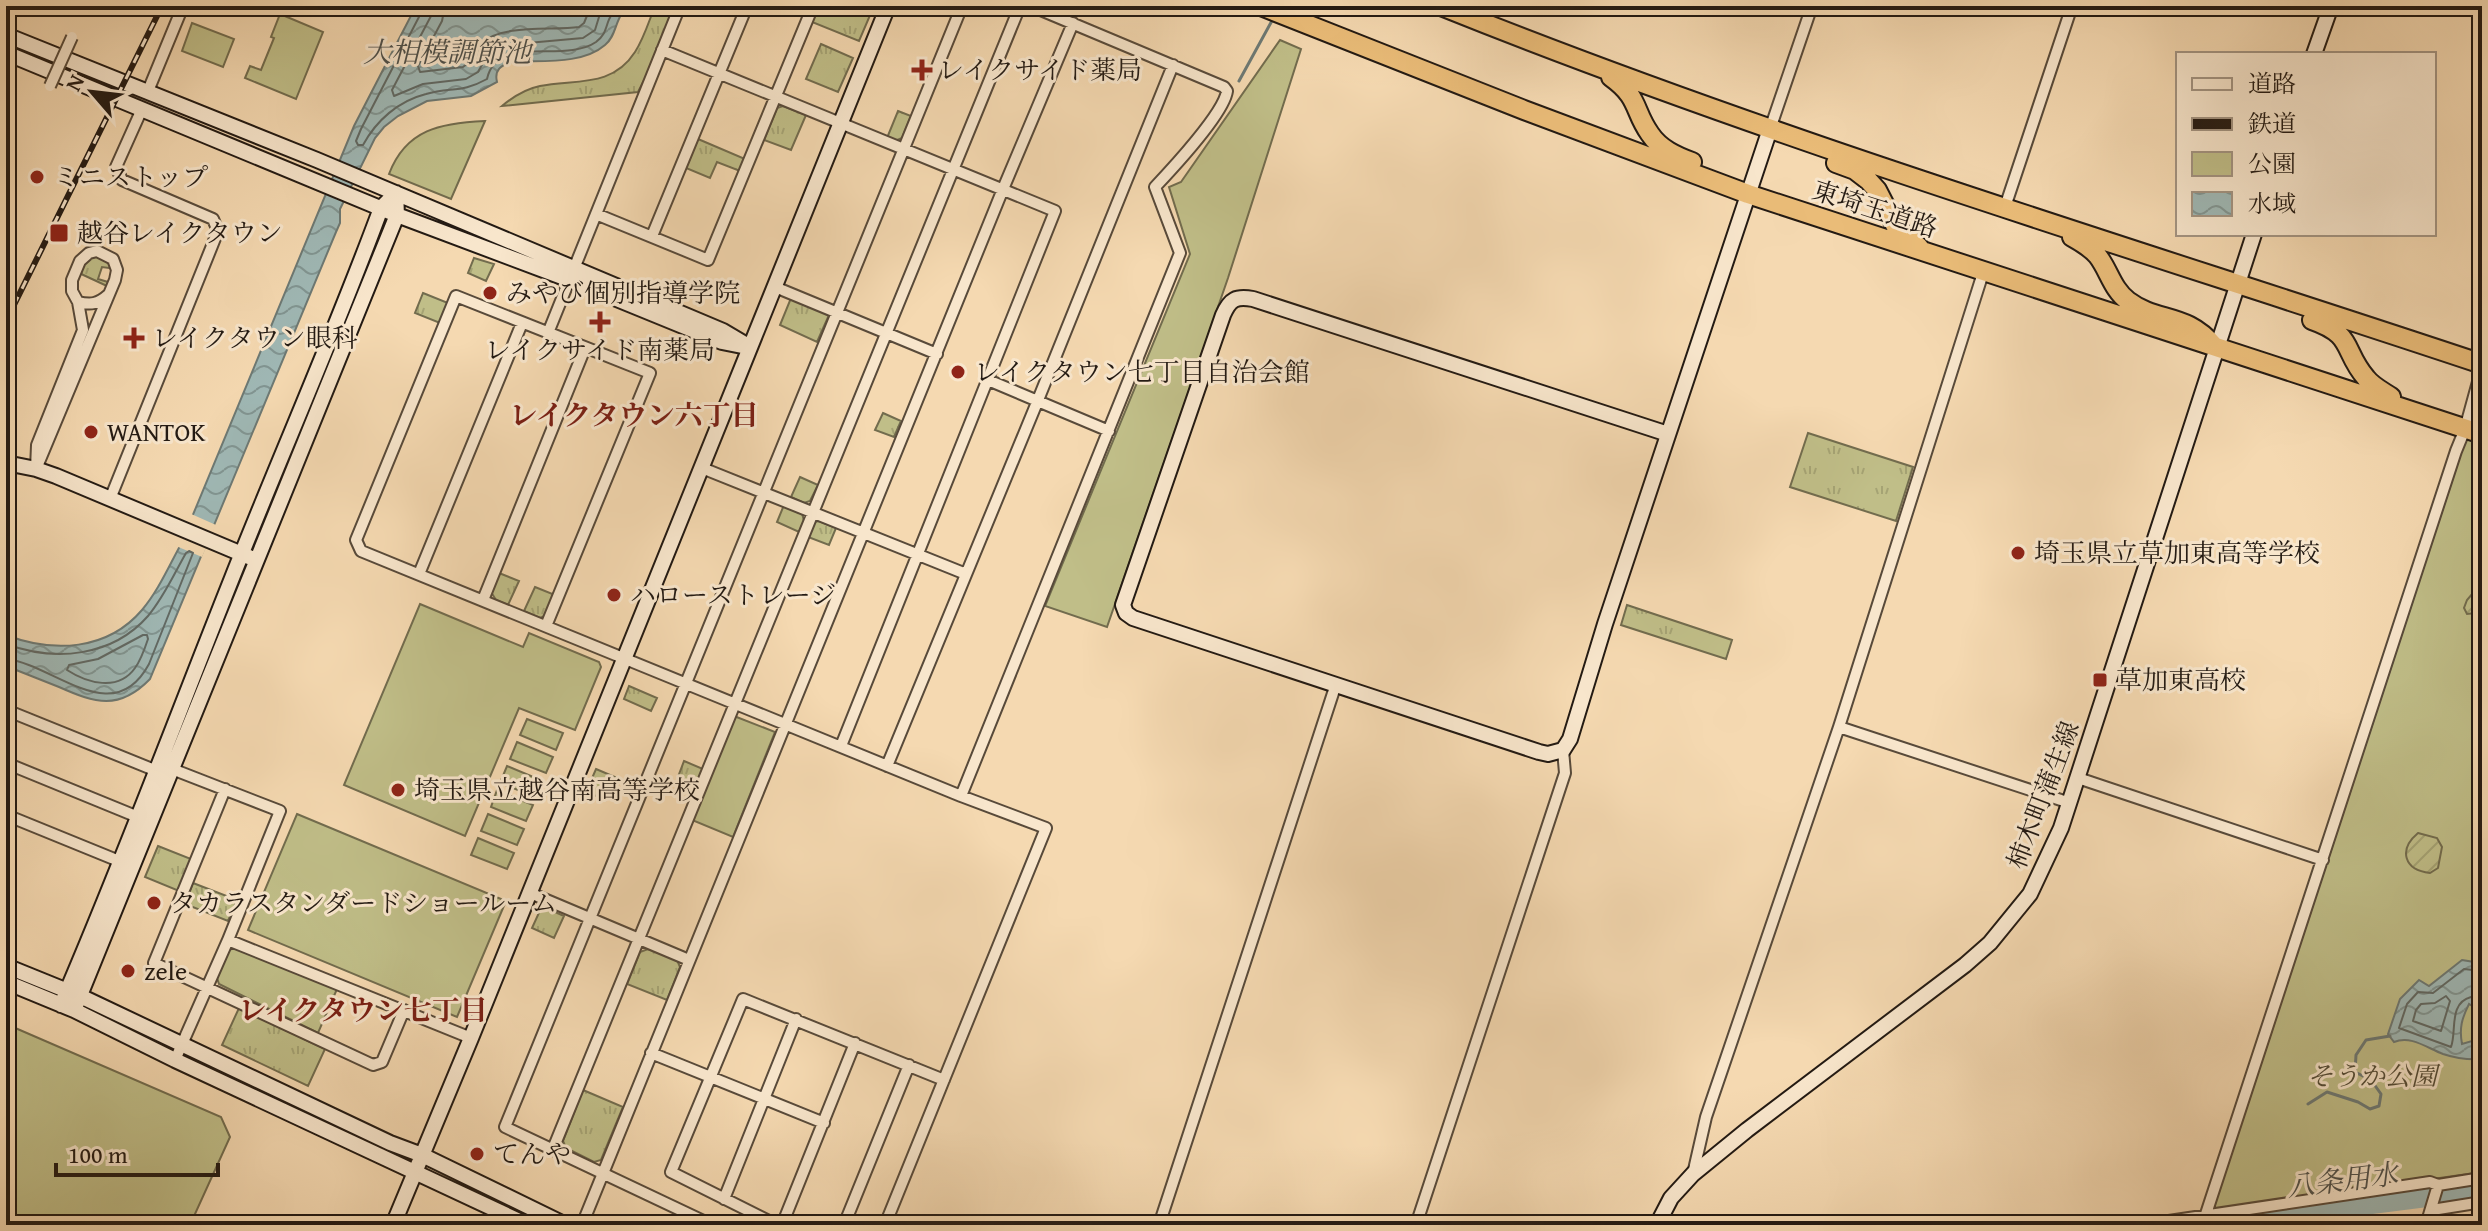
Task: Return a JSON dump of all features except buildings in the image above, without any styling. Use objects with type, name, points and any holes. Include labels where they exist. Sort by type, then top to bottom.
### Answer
[{"type":"highway","name":"東埼玉道路","points":[[1441,6],[1588,64],[1770,129],[2482,366]]},
{"type":"highway","name":"東埼玉道路","points":[[1271,10],[1510,105],[1748,194],[2474,432]]},
{"type":"highway","points":[[1588,64],[1613,78],[1632,96],[1650,134],[1660,145],[1676,156],[1723,174],[1748,194]]},
{"type":"highway","points":[[1770,129],[1800,150],[1841,164],[1868,180],[1877,190],[1896,227],[1920,247],[1939,257]]},
{"type":"highway","points":[[2041,220],[2090,248],[2127,301],[2139,308],[2192,325],[2217,349]]},
{"type":"highway","points":[[2238,283],[2252,297],[2266,304],[2333,329],[2349,346],[2366,378],[2374,386],[2417,413]]},
{"type":"street","points":[[148,91],[183,6]]},
{"type":"street","points":[[548,333],[680,6]]},
{"type":"street","points":[[652,236],[747,6]]},
{"type":"street","points":[[596,214],[708,260],[813,6]]},
{"type":"street","points":[[393,1225],[888,6]]},
{"type":"street","points":[[712,1225],[505,1127],[962,6]]},
{"type":"street","points":[[553,1149],[1020,6]]},
{"type":"street","points":[[961,796],[1180,253],[1155,187],[1180,161],[1226,98],[1227,91],[1224,87],[1031,6]]},
{"type":"street","points":[[1416,1225],[1565,773],[1563,750],[1570,739],[1587,678],[1812,6]]},
{"type":"street","points":[[2005,207],[2072,6]]},
{"type":"street","points":[[2315,52],[2331,6]]},
{"type":"street","points":[[582,1225],[1073,23]]},
{"type":"street","points":[[6,35],[396,193],[722,342],[750,347]]},
{"type":"street","points":[[50,86],[72,37]]},
{"type":"street","points":[[662,50],[1055,211],[841,746]]},
{"type":"street","points":[[6,53],[397,215],[572,274]]},
{"type":"street","points":[[887,766],[1173,65]]},
{"type":"street","points":[[110,499],[218,231],[213,219],[122,180],[116,167],[142,109]]},
{"type":"street","points":[[71,1000],[119,861],[241,554],[314,380],[381,208],[396,193]]},
{"type":"street","points":[[71,1000],[172,769],[397,215],[396,193]]},
{"type":"street","name":"柿木町蒲生線","points":[[1657,1225],[1671,1198],[1693,1174],[1965,965],[1990,943],[2030,894],[2053,849],[2070,803],[2253,236]]},
{"type":"street","points":[[97,251],[113,259],[117,270],[110,294],[36,469],[37,445],[83,330],[72,280],[80,261],[97,251]]},
{"type":"street","points":[[1693,1174],[1706,1117],[1839,727],[1983,273]]},
{"type":"street","points":[[775,287],[937,354]]},
{"type":"street","points":[[78,302],[91,305],[110,294]]},
{"type":"street","points":[[546,626],[650,373],[456,296],[356,540],[361,551],[961,796],[1046,828],[885,1225]]},
{"type":"street","points":[[1563,750],[1548,754],[1539,752],[1133,618],[1126,613],[1123,605],[1223,315],[1232,299],[1238,297],[1253,299],[1668,434]]},
{"type":"street","points":[[419,574],[522,323]]},
{"type":"street","points":[[483,600],[585,348]]},
{"type":"street","points":[[2205,1217],[2456,451],[2474,432],[2482,366]]},
{"type":"street","points":[[988,380],[1109,431]]},
{"type":"street","points":[[6,452],[36,469],[256,560]]},
{"type":"street","points":[[6,463],[36,469]]},
{"type":"street","points":[[702,468],[966,574]]},
{"type":"street","points":[[1159,1225],[1336,684]]},
{"type":"street","points":[[6,710],[157,771]]},
{"type":"street","points":[[1839,727],[2070,803]]},
{"type":"street","points":[[6,763],[138,817]]},
{"type":"street","points":[[172,769],[280,811],[209,987],[175,1060]]},
{"type":"street","points":[[2078,778],[2323,860]]},
{"type":"street","points":[[225,789],[154,963],[373,1065],[382,1062],[404,1010]]},
{"type":"street","points":[[6,815],[119,861]]},
{"type":"street","points":[[530,893],[689,960]]},
{"type":"street","points":[[228,940],[471,1038]]},
{"type":"street","points":[[6,966],[175,1060],[528,1225]]},
{"type":"street","points":[[6,982],[71,1000],[182,1045],[566,1225]]},
{"type":"street","points":[[855,1043],[780,1225],[671,1172],[743,999],[796,1019],[855,1043],[909,1065],[944,1080]]},
{"type":"street","points":[[724,1199],[796,1019]]},
{"type":"street","points":[[651,1053],[824,1123]]},
{"type":"street","points":[[844,1225],[909,1065]]},
{"type":"street","points":[[2142,1225],[2430,1182],[2438,1187],[2482,1178]]},
{"type":"street","points":[[2426,1225],[2438,1187]]},
{"type":"street","points":[[2433,1206],[2482,1202]]},
{"type":"green space","points":[[655,6],[676,6],[638,92],[502,106],[535,87],[592,80],[615,72],[635,52]]},
{"type":"green space","points":[[818,6],[874,6],[859,41],[812,22]]},
{"type":"green space","points":[[280,14],[323,32],[296,99],[245,78],[250,66],[261,70]]},
{"type":"green space","points":[[192,23],[234,39],[223,67],[182,51]]},
{"type":"green space","points":[[1280,40],[1301,49],[1228,278],[1107,627],[1045,606],[1190,254],[1169,187],[1181,182]]},
{"type":"green space","points":[[821,44],[853,58],[838,92],[806,79]]},
{"type":"green space","points":[[783,106],[806,115],[791,150],[764,140],[777,108]]},
{"type":"green space","points":[[898,111],[911,116],[902,138],[895,141],[887,138]]},
{"type":"green space","points":[[485,121],[451,199],[389,174],[405,147],[427,131]]},
{"type":"green space","points":[[698,139],[745,159],[740,171],[717,162],[710,178],[686,168]]},
{"type":"green space","points":[[95,256],[103,258],[111,266],[102,267],[98,279],[108,282],[107,286],[79,273],[87,260]]},
{"type":"green space","points":[[474,258],[494,264],[486,281],[468,273]]},
{"type":"green space","points":[[423,293],[448,303],[440,323],[415,313]]},
{"type":"green space","points":[[791,298],[829,315],[817,342],[780,325]]},
{"type":"green space","points":[[883,413],[901,421],[894,437],[875,430]]},
{"type":"green space","points":[[1808,433],[1913,467],[1896,521],[1790,487]]},
{"type":"green space","name":"そうか公園","points":[[2467,435],[2482,440],[2482,1172],[2213,1210]]},
{"type":"green space","points":[[800,477],[818,485],[810,501],[804,503],[791,497]]},
{"type":"green space","points":[[784,505],[802,513],[804,521],[799,532],[777,522]]},
{"type":"green space","points":[[814,522],[836,528],[829,545],[808,537]]},
{"type":"green space","points":[[499,573],[519,581],[508,605],[496,600],[491,592]]},
{"type":"green space","points":[[535,587],[555,595],[547,615],[540,618],[524,611]]},
{"type":"green space","points":[[2478,587],[2482,590],[2482,607],[2476,613],[2467,614],[2464,608],[2467,600]]},
{"type":"green space","points":[[420,604],[523,647],[529,633],[599,662],[601,667],[575,730],[519,708],[465,836],[344,785]]},
{"type":"green space","points":[[1627,605],[1732,640],[1726,659],[1621,625]]},
{"type":"green space","points":[[629,686],[657,698],[651,711],[624,699]]},
{"type":"green space","points":[[734,716],[775,732],[733,837],[692,820]]},
{"type":"green space","points":[[527,719],[563,733],[556,750],[520,735]]},
{"type":"green space","points":[[517,742],[553,757],[546,773],[510,759]]},
{"type":"green space","points":[[684,761],[703,769],[696,785],[678,777]]},
{"type":"green space","points":[[507,766],[543,781],[536,797],[500,783]]},
{"type":"green space","points":[[596,769],[615,777],[606,800],[586,792]]},
{"type":"green space","points":[[497,790],[533,805],[526,821],[491,807]]},
{"type":"green space","points":[[297,814],[506,901],[457,1017],[248,930]]},
{"type":"green space","points":[[488,814],[524,829],[517,845],[481,831]]},
{"type":"green space","points":[[2418,833],[2437,838],[2442,847],[2438,868],[2430,873],[2414,868],[2407,858],[2408,846]]},
{"type":"green space","points":[[478,838],[514,853],[507,869],[471,855]]},
{"type":"green space","points":[[158,846],[191,859],[179,891],[145,877]]},
{"type":"green space","points":[[193,883],[237,900],[228,921],[185,904]]},
{"type":"green space","points":[[542,906],[564,916],[554,938],[532,928]]},
{"type":"green space","points":[[234,948],[337,989],[318,1033],[219,984],[217,978],[229,950]]},
{"type":"green space","points":[[648,949],[677,960],[680,967],[667,1000],[627,984],[640,952]]},
{"type":"green space","points":[[239,1008],[325,1049],[308,1086],[222,1045]]},
{"type":"green space","points":[[6,1024],[221,1117],[230,1137],[190,1225],[37,1225],[6,1215]]},
{"type":"green space","points":[[583,1090],[623,1107],[601,1160],[594,1162],[566,1148],[563,1141]]},
{"type":"water","name":"大相模調節池","points":[[416,6],[633,6],[623,13],[613,35],[596,51],[573,59],[508,63],[498,71],[497,82],[471,96],[427,101],[398,116],[375,138],[340,209],[340,223],[150,679],[128,696],[106,701],[84,697],[6,666],[6,635],[60,646],[96,641],[128,624],[153,595],[180,546],[354,126]]},
{"type":"water","points":[[2462,960],[2482,966],[2482,1012],[2469,1004],[2461,1033],[2462,1044],[2482,1038],[2482,1059],[2448,1055],[2413,1041],[2394,1042],[2388,1034],[2400,999],[2419,980],[2429,986]]},
{"type":"pier","points":[[189,513],[216,525],[202,557],[176,546]]},
{"type":"waterway","points":[[1239,81],[1274,17]]},
{"type":"waterway","points":[[2308,1104],[2327,1092],[2370,1109],[2379,1106],[2381,1094],[2371,1080],[2355,1072],[2356,1055],[2366,1040],[2390,1036]]},
{"type":"waterway","name":"八条用水","points":[[2208,1225],[2482,1190]]},
{"type":"railway","points":[[6,321],[162,6]]},
{"type":"place","name":"レイクサイド薬局","points":[[922,70]]},
{"type":"place","name":"ミニストップ","points":[[37,177]]},
{"type":"place","name":"越谷レイクタウン","points":[[59,233]]},
{"type":"place","name":"みやび個別指導学院","points":[[490,293]]},
{"type":"place","name":"レイクサイド南薬局","points":[[600,322]]},
{"type":"place","name":"レイクタウン眼科","points":[[134,338]]},
{"type":"place","name":"レイクタウン七丁目自治会館","points":[[958,372]]},
{"type":"place","name":"WANTOK","points":[[91,432]]},
{"type":"place","name":"埼玉県立草加東高等学校","points":[[2018,553]]},
{"type":"place","name":"ハローストレージ","points":[[614,595]]},
{"type":"place","name":"草加東高校","points":[[2100,680]]},
{"type":"place","name":"埼玉県立越谷南高等学校","points":[[398,790]]},
{"type":"place","name":"タカラスタンダードショールーム","points":[[154,903]]},
{"type":"place","name":"zele","points":[[128,971]]},
{"type":"place","name":"てんや","points":[[477,1154]]},
{"type":"district","name":"レイクタウン六丁目","points":[[634,415]]},
{"type":"district","name":"レイクタウン七丁目","points":[[363,1010]]}]
